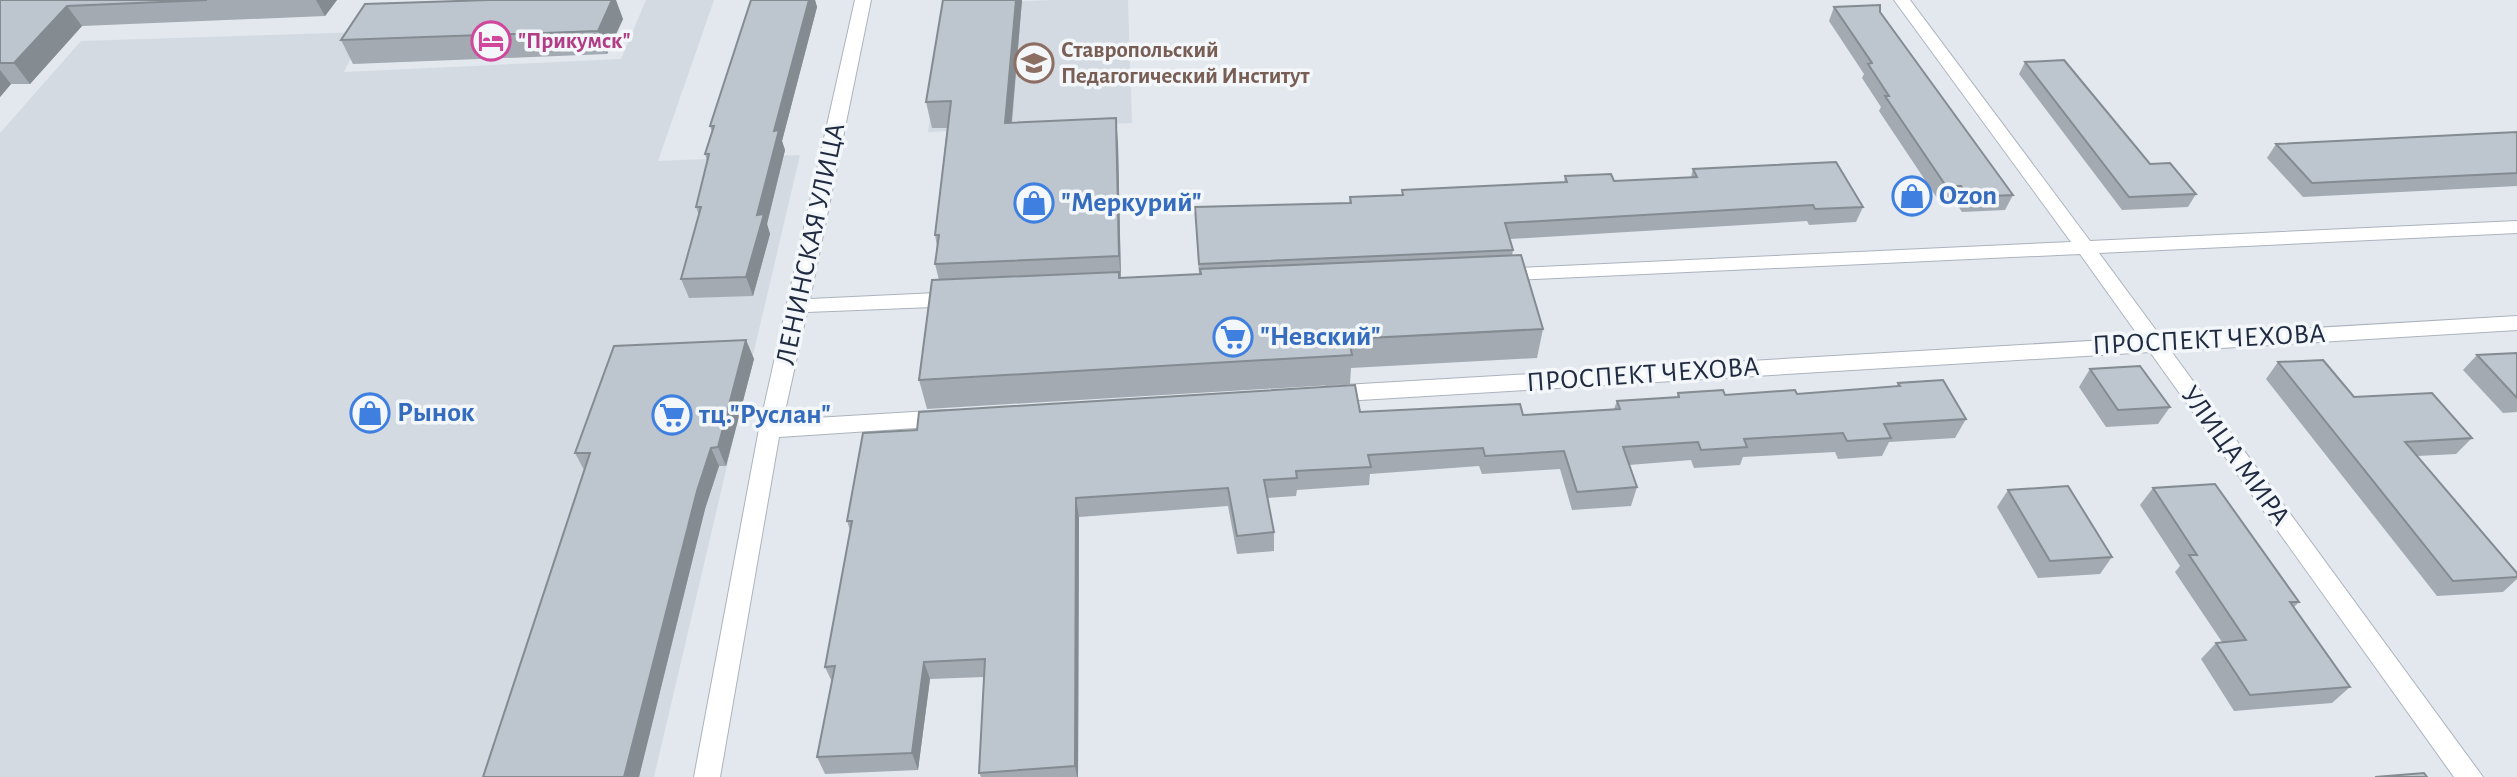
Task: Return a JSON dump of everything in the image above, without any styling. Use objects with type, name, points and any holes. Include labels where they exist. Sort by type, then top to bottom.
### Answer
[{"type":"street","name":"ЛЕНИНСКАЯ УЛИЦА","points":[[707,777],[770,429],[799,306],[863,0]]},
{"type":"street","name":"УЛИЦА МИРА","points":[[1902,0],[2089,250],[2153,343],[2470,777]]},
{"type":"street","points":[[1478,276],[2089,250],[2517,227]]},
{"type":"street","points":[[799,306],[977,299]]},
{"type":"street","name":"ПРОСПЕКТ ЧЕХОВА","points":[[1305,396],[2517,323]]},
{"type":"street","points":[[770,429],[971,416]]},
{"type":"shaded area","name":"Рынок","points":[[646,0],[714,0],[658,161],[800,155],[654,777],[0,777],[0,133],[81,41],[364,32],[344,72],[621,59]]},
{"type":"shaded area","name":"Ставропольский Педагогический Институт","points":[[1128,0],[1132,123],[928,132],[947,4]]},
{"type":"building","points":[[0,0],[207,0],[67,6],[14,63],[0,63]]},
{"type":"building","points":[[612,0],[598,31],[341,40],[365,4]]},
{"type":"building","points":[[751,0],[809,0],[774,131],[779,130],[757,215],[764,214],[746,277],[681,279],[701,207],[696,207],[709,154],[705,154],[714,126],[710,126]]},
{"type":"building","points":[[943,0],[1016,0],[1005,123],[1116,118],[1119,256],[935,264],[939,235],[935,235],[951,101],[926,102]]},
{"type":"building","points":[[1880,5],[1880,12],[2013,195],[1969,197],[1961,186],[1946,186],[1885,96],[1889,96],[1868,64],[1872,63],[1834,7]]},
{"type":"building","points":[[2064,60],[2150,164],[2170,163],[2196,194],[2129,197],[2025,62]]},
{"type":"building","points":[[2517,132],[2517,173],[2312,183],[2276,144]]},
{"type":"building","points":[[1836,162],[1863,207],[1815,209],[1813,205],[1505,223],[1513,250],[1199,264],[1195,207],[1351,203],[1350,197],[1403,195],[1402,190],[1567,182],[1565,176],[1611,174],[1614,181],[1697,177],[1693,169]]},
{"type":"building","name":"\"Невский\"","points":[[1521,255],[1543,329],[1349,339],[1352,355],[919,380],[932,280],[1119,272],[1119,278],[1201,274],[1200,269]]},
{"type":"building","points":[[746,340],[718,447],[711,448],[697,491],[624,777],[483,777],[590,453],[575,453],[614,346]]},
{"type":"building","points":[[2517,353],[2517,398],[2477,355]]},
{"type":"building","points":[[2323,360],[2354,397],[2432,393],[2472,438],[2405,442],[2517,573],[2517,577],[2453,581],[2278,362]]},
{"type":"building","points":[[2140,366],[2170,407],[2118,410],[2090,369]]},
{"type":"building","points":[[1943,380],[1966,419],[1884,424],[1891,438],[1847,441],[1843,433],[1744,439],[1747,447],[1701,450],[1698,442],[1623,447],[1637,487],[1577,492],[1564,451],[1485,456],[1483,448],[1368,455],[1371,467],[1296,471],[1297,478],[1264,480],[1274,532],[1237,536],[1228,488],[1076,498],[1075,766],[979,773],[985,659],[924,662],[912,753],[817,757],[835,666],[825,667],[852,521],[847,521],[863,433],[917,430],[919,412],[1355,385],[1360,412],[1520,404],[1523,415],[1620,409],[1617,401],[1679,397],[1678,393],[1723,390],[1725,395],[1795,390],[1797,394]]},
{"type":"building","points":[[2215,484],[2299,602],[2290,602],[2350,687],[2250,695],[2216,643],[2246,640],[2189,555],[2197,555],[2153,488]]},
{"type":"building","points":[[2068,486],[2112,557],[2050,561],[2008,490]]},
{"type":"building","points":[[2424,773],[2427,777],[2375,777]]},
{"type":"place","name":"\"Прикумск\"","points":[[491,41]]},
{"type":"place","name":"Ставропольский Педагогический Институт","points":[[1034,63]]},
{"type":"place","name":"Ozon","points":[[1912,196]]},
{"type":"place","name":"\"Меркурий\"","points":[[1034,203]]},
{"type":"place","name":"\"Невский\"","points":[[1233,337]]},
{"type":"place","name":"Рынок","points":[[370,413]]},
{"type":"place","name":"тц.\"Руслан\"","points":[[672,415]]}]
